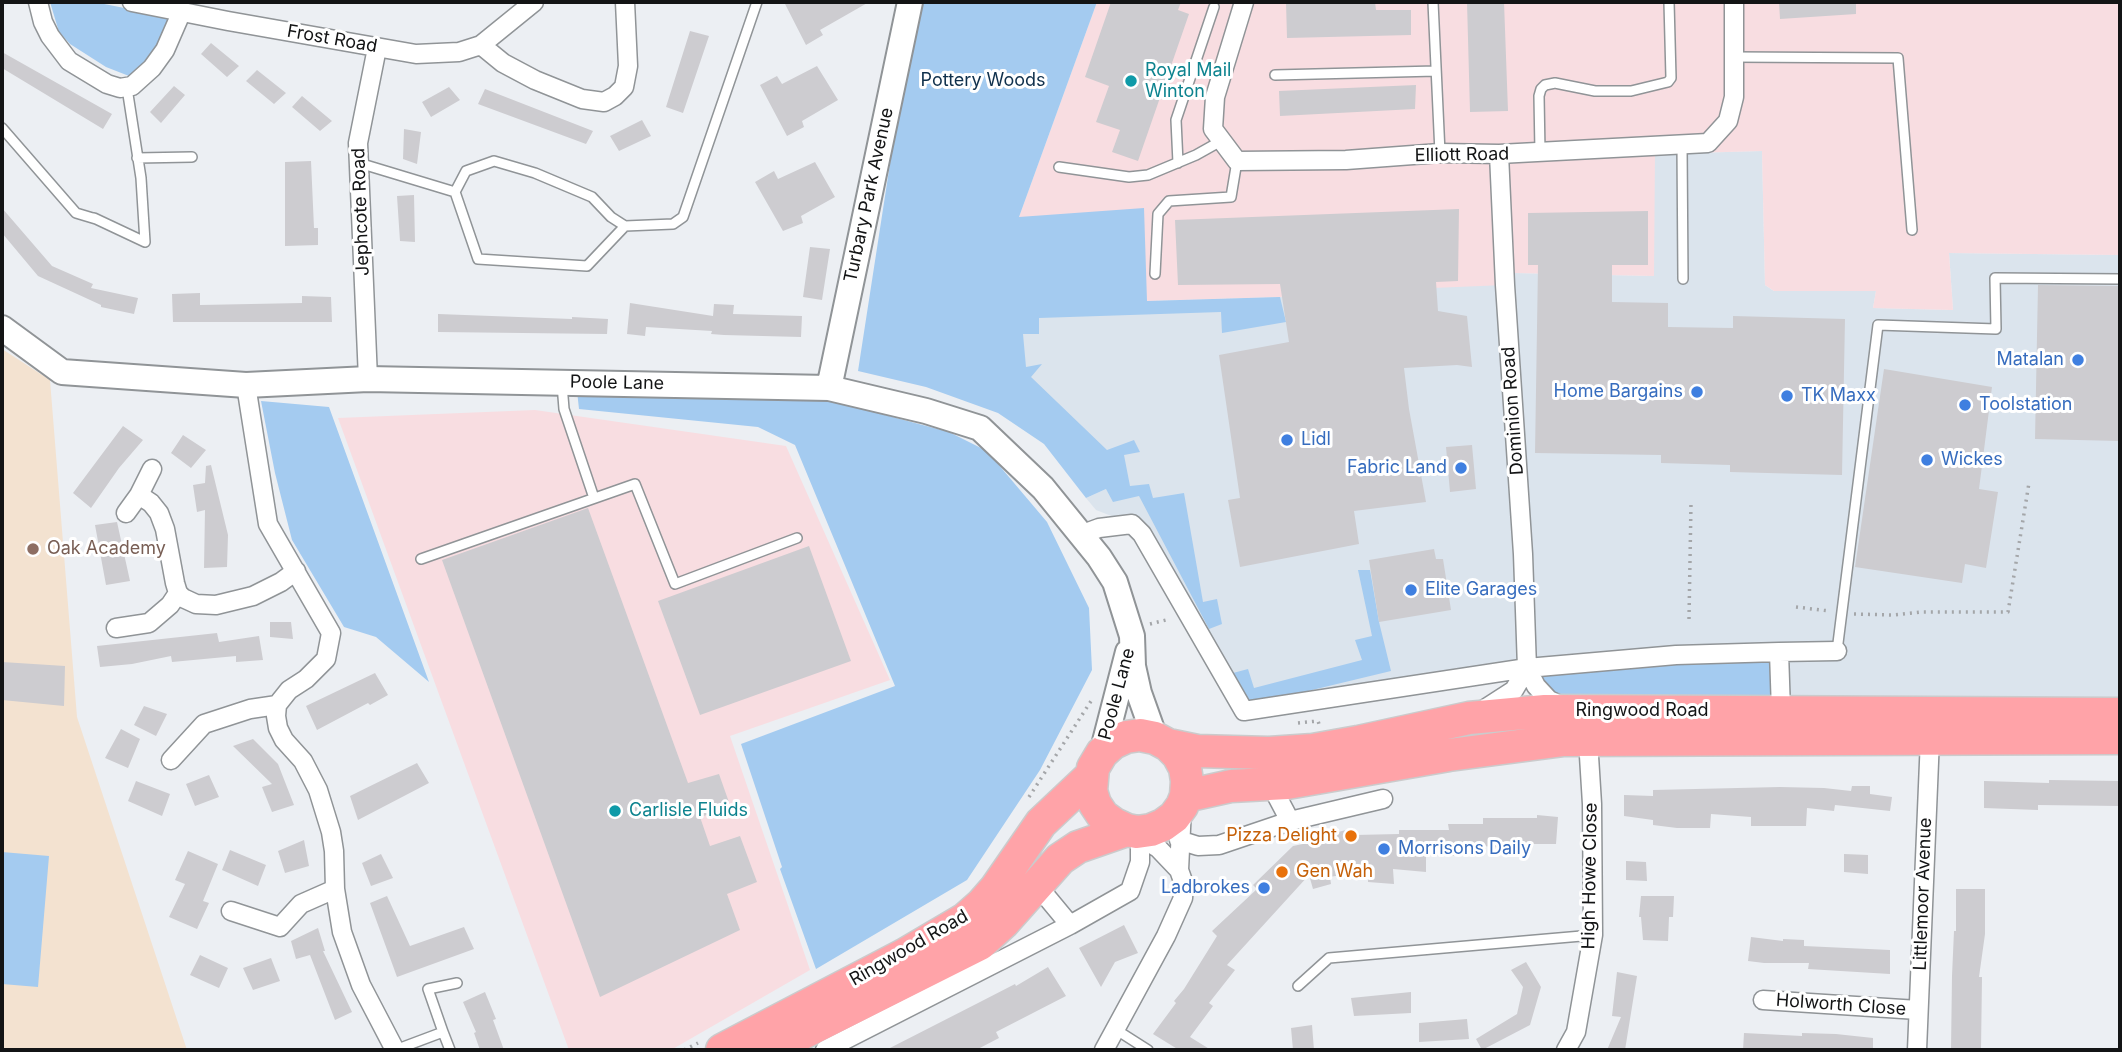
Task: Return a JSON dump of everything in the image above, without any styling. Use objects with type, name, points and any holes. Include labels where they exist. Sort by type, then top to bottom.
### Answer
[{"type":"highway","name":"Ringwood Road","points":[[1161,742],[1197,751],[1269,753],[1313,750],[1469,718],[1545,711],[2120,714]]},
{"type":"highway","points":[[1140,735],[1161,742],[1178,755],[1185,768],[1187,781],[1184,801],[1174,817],[1136,840],[1103,816],[1095,804],[1091,791],[1096,765],[1113,743],[1126,737],[1140,735]]},
{"type":"highway","name":"Ringwood Road","points":[[1184,801],[1231,786],[1271,785],[1450,755],[1564,740],[2120,738]]},
{"type":"highway","name":"Ringwood Road","points":[[714,1044],[904,955],[965,919],[996,888],[1041,822],[1096,765]]},
{"type":"highway","name":"Ringwood Road","points":[[769,1050],[980,944],[1003,923],[1060,859],[1078,847],[1136,840]]},
{"type":"street","points":[[38,2],[50,36],[69,61],[120,89],[139,80],[165,50],[182,11]]},
{"type":"street","name":"Frost Road","points":[[132,2],[416,54],[459,52],[481,45],[534,2]]},
{"type":"street","points":[[481,45],[503,63],[536,80],[582,99],[604,102],[625,87],[628,66],[625,2]]},
{"type":"street","name":"Turbary Park Avenue","points":[[829,388],[909,2]]},
{"type":"street","points":[[1237,161],[1213,129],[1215,97],[1244,2]]},
{"type":"street","name":"Elliott Road","points":[[1237,161],[1346,160],[1440,153],[1499,154],[1708,143],[1727,121],[1734,97],[1734,2]]},
{"type":"street","name":"Jephcote Road","points":[[368,379],[358,143],[377,47]]},
{"type":"street","name":"Dominion Road","points":[[1499,154],[1523,554],[1527,668]]},
{"type":"street","name":"Poole Lane","points":[[2,328],[62,372],[246,385],[368,379],[829,388],[913,408],[980,428],[1043,488],[1115,582],[1137,631],[1133,666],[1139,693],[1161,742]]},
{"type":"street","points":[[246,385],[268,524],[331,633],[326,659],[319,668],[289,690],[277,705],[278,728],[284,740],[311,773],[325,810],[334,851],[335,888],[342,932],[361,985],[395,1050]]},
{"type":"street","points":[[126,513],[152,469]]},
{"type":"street","points":[[139,495],[151,503],[162,520],[174,583],[183,598],[197,604],[216,605],[253,596],[296,571]]},
{"type":"street","points":[[1080,535],[1100,528],[1132,524],[1142,534],[1244,711],[1527,668],[1676,655],[1837,651]]},
{"type":"street","points":[[116,628],[149,623],[170,605],[178,593]]},
{"type":"street","name":"Poole Lane","points":[[1096,765],[1137,631]]},
{"type":"street","points":[[1779,652],[1781,711]]},
{"type":"street","points":[[1527,668],[1536,686],[1549,699],[1574,711]]},
{"type":"street","points":[[1469,718],[1514,690],[1527,668]]},
{"type":"street","points":[[171,760],[204,724],[250,709],[277,705]]},
{"type":"street","name":"Littlemoor Avenue","points":[[1917,1050],[1930,738]]},
{"type":"street","name":"High Howe Close","points":[[1566,1050],[1576,1032],[1592,934],[1592,804],[1588,740]]},
{"type":"street","points":[[1271,785],[1290,821]]},
{"type":"street","points":[[1179,840],[1198,846],[1219,845],[1290,821],[1383,799]]},
{"type":"street","points":[[1104,1050],[1183,898],[1179,840],[1184,801]]},
{"type":"street","points":[[825,1050],[1070,925],[1130,891],[1136,840],[1158,848],[1179,870]]},
{"type":"street","points":[[1036,884],[1070,925]]},
{"type":"street","points":[[231,911],[280,928],[301,904],[335,888]]},
{"type":"street","name":"Holworth Close","points":[[1763,1000],[1918,1010]]},
{"type":"lane","points":[[625,226],[587,266],[478,259],[455,192],[467,171],[494,161],[535,173],[592,197],[611,217],[625,226],[673,224],[683,217],[757,2]]},
{"type":"lane","points":[[1433,2],[1440,153]]},
{"type":"lane","points":[[1540,152],[1539,96],[1545,85],[1555,83],[1595,91],[1631,92],[1668,82],[1671,78],[1668,2]]},
{"type":"lane","points":[[1178,163],[1175,120],[1214,7]]},
{"type":"lane","points":[[1734,57],[1898,58],[1912,230]]},
{"type":"lane","points":[[1275,75],[1436,71]]},
{"type":"lane","points":[[2,128],[76,213],[145,242],[138,158],[127,88]]},
{"type":"lane","points":[[1059,167],[1129,177],[1148,175],[1221,141]]},
{"type":"lane","points":[[1682,145],[1683,279]]},
{"type":"lane","points":[[138,158],[192,157]]},
{"type":"lane","points":[[1155,274],[1158,214],[1169,201],[1231,197],[1237,161]]},
{"type":"lane","points":[[359,163],[455,192]]},
{"type":"lane","points":[[1837,651],[1878,325],[1996,329],[1995,278],[2120,279]]},
{"type":"lane","points":[[562,382],[564,409],[594,498]]},
{"type":"lane","points":[[421,559],[635,484],[675,584],[797,538]]},
{"type":"lane","points":[[1297,986],[1329,958],[1592,934]]},
{"type":"lane","points":[[450,1050],[428,989],[457,983]]},
{"type":"lane","points":[[1115,1028],[1148,1050]]},
{"type":"lane","points":[[395,1050],[443,1032]]},
{"type":"path","points":[[1796,607],[1843,613],[1893,615],[1922,612],[2008,612],[2029,483]]},
{"type":"path","points":[[1689,619],[1691,503]]},
{"type":"path","points":[[1137,631],[1188,614]]},
{"type":"path","points":[[1025,804],[1094,697]]},
{"type":"path","points":[[684,1050],[714,1044]]},
{"type":"shaded area","points":[[1097,2],[2120,2],[2120,255],[1949,253],[1953,310],[1873,308],[1876,291],[1774,291],[1765,285],[1762,151],[1655,154],[1654,276],[1515,273],[1505,274],[1505,285],[1147,301],[1019,217]]},
{"type":"shaded area","points":[[1762,151],[1765,285],[1774,291],[1876,291],[1873,308],[1953,310],[1949,253],[2120,255],[2120,714],[1781,711],[1676,655],[1244,711],[1132,524],[1096,510],[1086,498],[1106,489],[1017,368],[999,320],[1037,305],[1280,297],[1515,273],[1653,276],[1654,154]]},
{"type":"shaded area","name":"Oak Academy","points":[[2,349],[50,380],[77,717],[187,1050],[2,1050]]},
{"type":"shaded area","points":[[535,410],[786,446],[890,680],[730,736],[810,970],[671,1050],[569,1050],[338,418]]},
{"type":"green space","points":[[50,2],[94,2],[165,16],[170,20],[157,45],[136,72],[129,76],[106,67],[70,44],[59,32]]},
{"type":"green space","name":"Pottery Woods","points":[[915,2],[1097,2],[1019,217],[1144,208],[1147,301],[1280,297],[1286,322],[1222,333],[1221,312],[1039,318],[1039,334],[1023,334],[1026,367],[1042,364],[1031,377],[1107,450],[1134,440],[1140,452],[1124,455],[1130,486],[1149,484],[1153,498],[1184,493],[1203,602],[1217,599],[1222,624],[1209,629],[1139,496],[1113,502],[1106,489],[1086,498],[1044,444],[998,413],[926,387],[858,371]]},
{"type":"green space","points":[[577,391],[784,397],[836,402],[949,432],[987,451],[1047,522],[1089,608],[1092,670],[1040,770],[967,880],[816,969],[780,869],[782,867],[741,744],[895,686],[795,445],[758,427],[579,409]]},
{"type":"green space","points":[[261,401],[329,407],[429,682],[376,637],[344,627],[292,540]]},
{"type":"green space","points":[[1358,570],[1370,570],[1391,671],[1258,703],[1248,701],[1233,673],[1248,669],[1254,688],[1362,660],[1355,640],[1372,636]]},
{"type":"green space","points":[[1779,652],[1781,711],[1574,711],[1527,668]]},
{"type":"green space","points":[[2,852],[49,856],[38,987],[2,984]]},
{"type":"building","points":[[784,2],[869,2],[820,30],[823,35],[806,45]]},
{"type":"building","name":"Royal Mail Winton","points":[[1111,2],[1181,2],[1178,10],[1189,14],[1138,161],[1112,152],[1120,130],[1096,122],[1109,86],[1085,77]]},
{"type":"building","points":[[1286,2],[1375,2],[1376,10],[1411,10],[1411,35],[1287,38]]},
{"type":"building","points":[[1467,2],[1504,2],[1508,111],[1470,112]]},
{"type":"building","points":[[1779,2],[1856,2],[1856,14],[1780,19]]},
{"type":"building","points":[[690,31],[709,36],[683,113],[666,107]]},
{"type":"building","points":[[211,43],[239,66],[227,77],[201,54]]},
{"type":"building","points":[[2,52],[112,114],[103,129],[2,68]]},
{"type":"building","points":[[817,66],[838,100],[802,121],[804,127],[787,136],[760,85],[777,76],[782,84]]},
{"type":"building","points":[[257,70],[286,93],[274,104],[246,81]]},
{"type":"building","points":[[1416,85],[1415,109],[1280,116],[1279,91]]},
{"type":"building","points":[[174,86],[185,95],[161,123],[150,112]]},
{"type":"building","points":[[449,87],[460,100],[431,117],[422,102]]},
{"type":"building","points":[[485,89],[593,131],[586,144],[478,104]]},
{"type":"building","points":[[302,96],[332,121],[320,131],[292,107]]},
{"type":"building","points":[[642,120],[651,136],[619,151],[610,136]]},
{"type":"building","points":[[404,129],[421,132],[417,164],[403,159]]},
{"type":"building","points":[[311,161],[314,228],[318,228],[318,245],[285,246],[285,162]]},
{"type":"building","points":[[815,162],[835,197],[801,216],[803,223],[783,231],[755,182],[774,171],[778,179]]},
{"type":"building","points":[[414,195],[415,242],[400,241],[397,196]]},
{"type":"building","points":[[2,208],[52,266],[93,284],[91,288],[138,298],[134,314],[101,307],[38,276],[2,233]]},
{"type":"building","points":[[1459,209],[1458,281],[1436,282],[1438,311],[1467,316],[1472,367],[1457,365],[1404,368],[1426,502],[1354,511],[1359,544],[1240,567],[1228,500],[1240,498],[1219,355],[1289,342],[1280,284],[1178,285],[1175,220]]},
{"type":"building","points":[[1648,211],[1648,265],[1612,265],[1612,302],[1668,303],[1668,327],[1733,328],[1733,316],[1845,319],[1842,475],[1730,472],[1730,465],[1661,463],[1661,455],[1535,453],[1538,265],[1528,265],[1528,213]]},
{"type":"building","points":[[810,247],[830,249],[822,300],[803,297]]},
{"type":"building","name":"Matalan","points":[[2038,285],[2120,286],[2120,441],[2035,439]]},
{"type":"building","points":[[200,293],[200,305],[302,303],[302,296],[331,297],[332,322],[173,322],[172,294]]},
{"type":"building","points":[[630,303],[713,316],[714,304],[734,305],[733,314],[802,316],[801,337],[724,335],[711,334],[712,331],[646,327],[645,336],[627,334]]},
{"type":"building","points":[[438,314],[608,319],[607,334],[438,332]]},
{"type":"building","name":"Wickes","points":[[1884,369],[1992,387],[1979,489],[1998,492],[1986,568],[1965,564],[1962,583],[1855,567]]},
{"type":"building","points":[[123,426],[143,440],[91,508],[73,493]]},
{"type":"building","points":[[183,435],[206,450],[191,468],[171,453]]},
{"type":"building","name":"Fabric Land","points":[[1472,445],[1476,489],[1450,492],[1446,447]]},
{"type":"building","points":[[211,465],[228,535],[227,567],[204,568],[205,510],[197,512],[193,485],[205,483],[206,466]]},
{"type":"building","name":"Carlisle Fluids","points":[[588,508],[688,783],[719,774],[731,808],[700,817],[710,846],[740,836],[757,882],[727,894],[740,930],[600,997],[442,560]]},
{"type":"building","points":[[117,522],[130,581],[106,585],[95,525]]},
{"type":"building","points":[[809,546],[851,661],[700,715],[658,601]]},
{"type":"building","name":"Elite Garages","points":[[1434,549],[1436,559],[1443,559],[1451,610],[1379,622],[1369,560]]},
{"type":"building","points":[[270,622],[291,622],[293,639],[270,637]]},
{"type":"building","points":[[217,633],[219,642],[259,636],[263,660],[236,662],[236,656],[172,662],[171,656],[100,667],[97,646]]},
{"type":"building","points":[[2,662],[65,666],[64,706],[2,700]]},
{"type":"building","points":[[375,673],[388,695],[317,730],[306,706]]},
{"type":"building","points":[[144,706],[167,714],[156,736],[134,725]]},
{"type":"building","points":[[121,729],[140,739],[128,768],[105,758]]},
{"type":"building","points":[[253,739],[278,764],[294,805],[272,812],[262,787],[272,784],[233,746]]},
{"type":"building","points":[[417,763],[429,783],[358,820],[350,796]]},
{"type":"building","points":[[209,775],[219,797],[195,806],[186,784]]},
{"type":"building","points":[[2049,780],[2120,781],[2120,806],[2038,805],[2038,810],[1984,808],[1984,781],[2049,783]]},
{"type":"building","points":[[136,781],[170,794],[162,816],[128,801]]},
{"type":"building","points":[[1852,786],[1870,786],[1870,794],[1892,797],[1890,811],[1835,805],[1834,811],[1807,808],[1806,826],[1751,826],[1751,817],[1711,814],[1710,828],[1653,825],[1653,820],[1624,816],[1624,795],[1653,796],[1653,790],[1780,787],[1851,791]]},
{"type":"building","points":[[1537,815],[1558,817],[1556,844],[1529,844],[1529,849],[1466,844],[1466,856],[1426,856],[1426,872],[1393,869],[1394,884],[1368,882],[1368,870],[1330,877],[1331,884],[1313,889],[1309,875],[1227,965],[1235,970],[1209,1003],[1213,1006],[1190,1037],[1211,1050],[1179,1050],[1153,1034],[1176,1003],[1174,1001],[1217,936],[1212,931],[1257,889],[1253,885],[1293,846],[1327,839],[1326,835],[1354,828],[1355,835],[1399,834],[1399,830],[1449,830],[1448,824],[1483,824],[1483,818],[1537,818]]},
{"type":"building","points":[[304,840],[309,866],[285,873],[278,851]]},
{"type":"building","points":[[230,850],[266,865],[258,886],[222,870]]},
{"type":"building","points":[[188,851],[218,864],[203,901],[209,903],[197,929],[169,917],[185,884],[175,880]]},
{"type":"building","points":[[381,854],[393,878],[371,886],[362,863]]},
{"type":"building","points":[[1844,854],[1868,855],[1868,874],[1844,872]]},
{"type":"building","points":[[1626,861],[1646,862],[1647,881],[1626,880]]},
{"type":"building","points":[[1956,889],[1985,889],[1985,934],[1979,977],[1982,977],[1981,1050],[1951,1050]]},
{"type":"building","points":[[387,896],[410,946],[464,927],[474,949],[397,977],[370,903]]},
{"type":"building","points":[[1641,896],[1674,896],[1673,917],[1669,917],[1668,941],[1643,940],[1639,917]]},
{"type":"building","points":[[1124,925],[1138,953],[1115,962],[1101,987],[1079,948]]},
{"type":"building","points":[[318,928],[323,951],[352,1012],[335,1020],[310,955],[296,959],[291,941]]},
{"type":"building","points":[[1751,937],[1783,941],[1804,940],[1804,946],[1890,950],[1890,974],[1808,969],[1809,963],[1748,961]]},
{"type":"building","points":[[200,955],[228,968],[219,988],[190,975]]},
{"type":"building","points":[[271,958],[280,981],[253,990],[243,968]]},
{"type":"building","points":[[1526,962],[1541,987],[1530,1025],[1482,1050],[1476,1039],[1517,1014],[1523,987],[1511,970]]},
{"type":"building","points":[[1048,967],[1066,996],[996,1032],[999,1038],[976,1050],[886,1050],[1015,984],[1016,986]]},
{"type":"building","points":[[1617,972],[1637,976],[1625,1050],[1607,1050],[1621,1017],[1612,1016]]},
{"type":"building","points":[[485,992],[504,1050],[480,1050],[474,1033],[476,1032],[463,1002]]},
{"type":"building","points":[[1411,992],[1411,1013],[1354,1016],[1351,998]]},
{"type":"building","points":[[1467,1019],[1469,1039],[1419,1042],[1419,1023]]},
{"type":"building","points":[[1312,1025],[1314,1050],[1293,1050],[1291,1028]]},
{"type":"building","points":[[1744,1033],[1802,1036],[1802,1033],[1836,1034],[1873,1038],[1873,1050],[1743,1050]]},
{"type":"place","name":"Royal Mail Winton","points":[[1131,81]]},
{"type":"place","name":"Matalan","points":[[2078,360]]},
{"type":"place","name":"Home Bargains","points":[[1697,392]]},
{"type":"place","name":"TK Maxx","points":[[1787,396]]},
{"type":"place","name":"Toolstation","points":[[1965,405]]},
{"type":"place","name":"Lidl","points":[[1287,440]]},
{"type":"place","name":"Wickes","points":[[1927,460]]},
{"type":"place","name":"Fabric Land","points":[[1461,468]]},
{"type":"place","name":"Oak Academy","points":[[33,549]]},
{"type":"place","name":"Elite Garages","points":[[1411,590]]},
{"type":"place","name":"Carlisle Fluids","points":[[615,811]]},
{"type":"place","name":"Pizza Delight","points":[[1351,836]]},
{"type":"place","name":"Morrisons Daily","points":[[1384,849]]},
{"type":"place","name":"Gen Wah","points":[[1282,872]]},
{"type":"place","name":"Ladbrokes","points":[[1264,888]]}]
